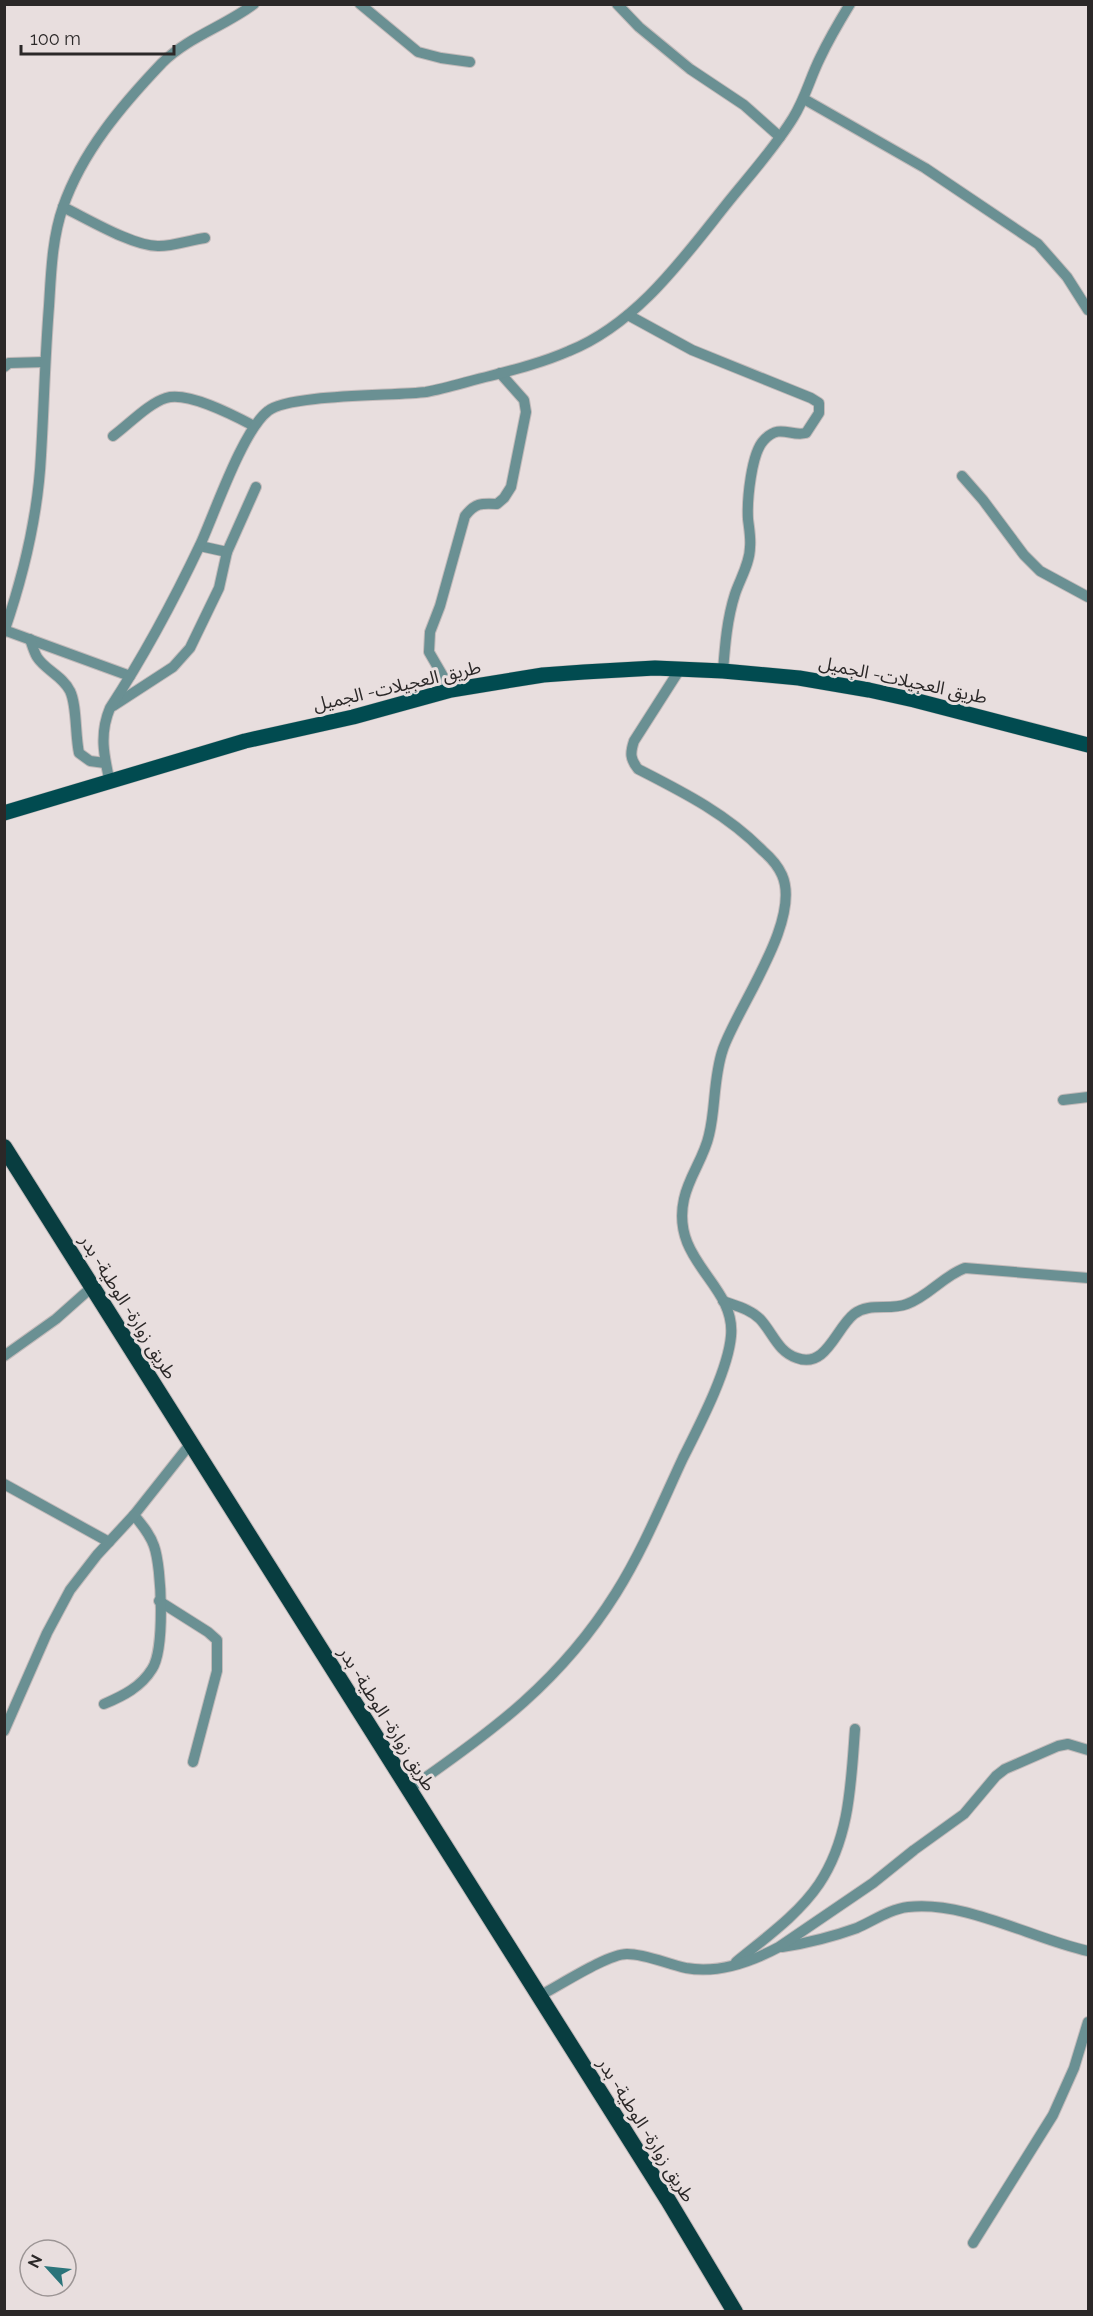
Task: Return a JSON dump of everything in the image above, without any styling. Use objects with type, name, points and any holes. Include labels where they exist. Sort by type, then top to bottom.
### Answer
[{"type":"highway","name":"طريق زوارة- الوطية- بدر","points":[[4,1147],[539,1996],[735,2312]]},
{"type":"main road","name":"طريق العجيلات- الجميل","points":[[4,813],[245,741],[353,717],[451,690],[543,675],[655,668],[800,678],[869,690],[1089,745]]},
{"type":"street","points":[[130,676],[5,631],[24,568],[37,508],[51,276],[57,229],[63,207],[78,172],[100,135],[123,106],[164,61],[254,4]]},
{"type":"street","points":[[360,4],[418,52],[470,62]]},
{"type":"street","points":[[617,4],[639,27],[682,62],[744,105],[780,137]]},
{"type":"street","points":[[110,783],[105,764],[103,731],[110,708],[130,676],[200,546],[254,426],[265,413],[276,406],[351,396],[426,392],[572,351],[611,328],[628,315],[679,263],[780,137],[804,99],[819,59],[849,4]]},
{"type":"street","points":[[804,99],[926,168],[1038,244],[1066,277],[1089,310]]},
{"type":"street","points":[[63,207],[147,244],[159,246],[205,238]]},
{"type":"street","points":[[628,315],[692,350],[819,403],[819,413],[806,433],[781,430],[773,433],[760,444],[749,498],[750,556],[735,596],[726,633],[723,671]]},
{"type":"street","points":[[4,367],[9,363],[45,362]]},
{"type":"street","points":[[451,690],[429,652],[430,632],[440,606],[465,516],[473,505],[497,504],[511,487],[526,412],[524,400],[500,373]]},
{"type":"street","points":[[113,436],[154,404],[167,397],[198,402],[254,426]]},
{"type":"street","points":[[962,476],[1024,555],[1040,571],[1089,597]]},
{"type":"street","points":[[110,708],[173,667],[190,648],[219,588],[227,552],[256,488]]},
{"type":"street","points":[[200,546],[227,552]]},
{"type":"street","points":[[30,639],[37,658],[58,676],[70,691],[79,753],[90,761],[105,764]]},
{"type":"street","points":[[409,1789],[473,1745],[523,1704],[584,1639],[618,1590],[664,1501],[716,1387],[730,1346],[732,1333],[729,1312],[702,1272],[685,1241],[682,1228],[683,1203],[687,1186],[708,1139],[715,1080],[721,1056],[733,1025],[775,943],[783,914],[785,889],[782,875],[771,859],[744,832],[719,813],[638,769],[634,764],[630,752],[634,741],[680,669]]},
{"type":"street","points":[[1063,1100],[1089,1097]]},
{"type":"street","points":[[723,1301],[753,1314],[786,1353],[802,1360],[810,1360],[826,1350],[855,1313],[875,1306],[906,1305],[954,1272],[965,1268],[1089,1278]]},
{"type":"street","points":[[4,1356],[56,1319],[92,1287]]},
{"type":"street","points":[[4,1731],[57,1611],[82,1573],[134,1515],[191,1443]]},
{"type":"street","points":[[4,1484],[109,1542]]},
{"type":"street","points":[[104,1704],[137,1687],[154,1666],[161,1636],[157,1558],[154,1546],[144,1527],[134,1515]]},
{"type":"street","points":[[159,1601],[217,1640],[217,1671],[193,1762]]},
{"type":"street","points":[[731,1966],[783,1923],[802,1904],[818,1885],[832,1862],[842,1836],[848,1804],[855,1729]]},
{"type":"street","points":[[539,1996],[609,1959],[626,1954],[688,1968],[731,1966],[764,1955],[873,1882],[964,1814],[996,1776],[1005,1769],[1058,1746],[1068,1744],[1089,1750]]},
{"type":"street","points":[[779,1947],[814,1942],[857,1928],[905,1907],[922,1906],[963,1913],[1089,1951]]},
{"type":"street","points":[[973,2243],[1053,2115],[1074,2068],[1089,2022]]}]
